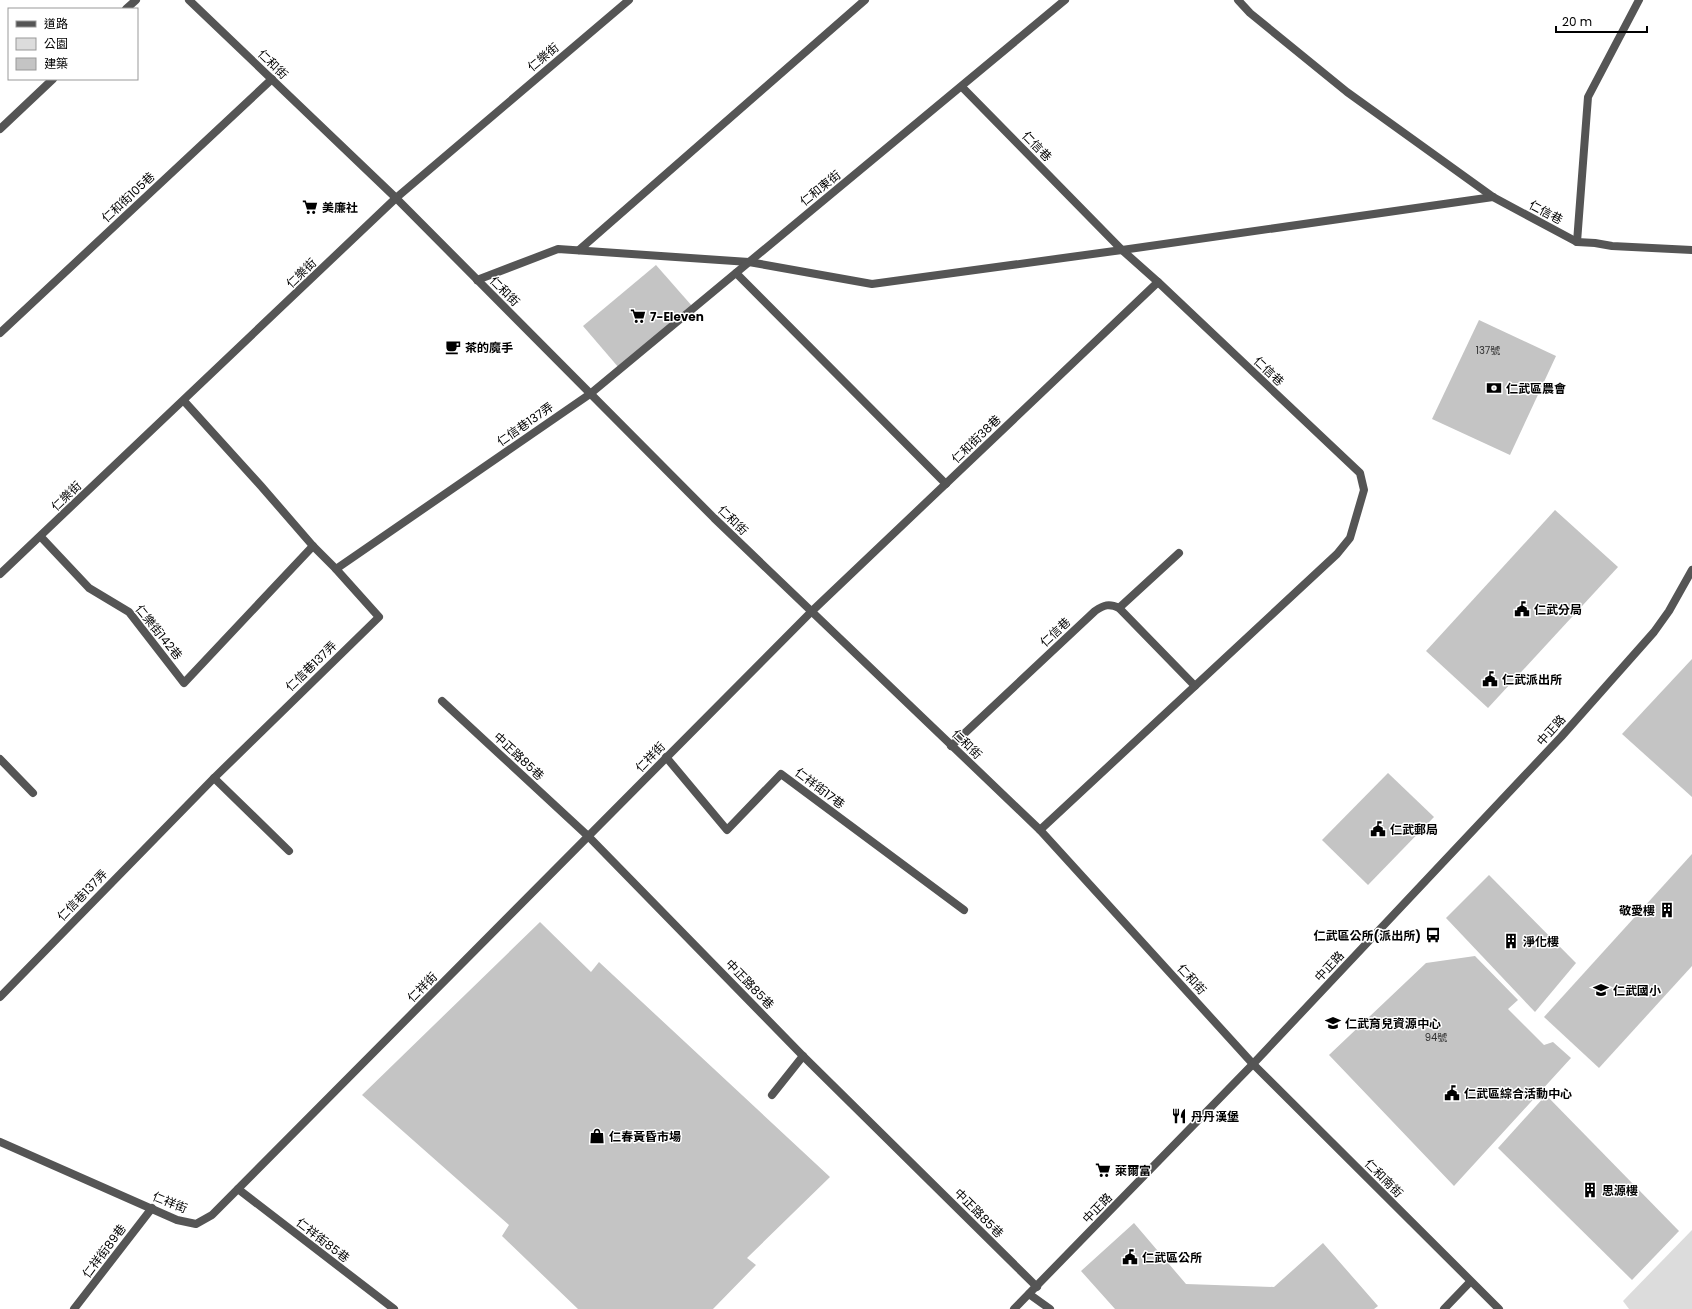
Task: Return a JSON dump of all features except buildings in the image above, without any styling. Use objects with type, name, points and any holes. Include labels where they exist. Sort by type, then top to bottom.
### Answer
[{"type":"street","points":[[127,8],[136,0]]},
{"type":"street","name":"仁和街","points":[[189,0],[396,198],[714,518],[1040,830],[1254,1064]]},
{"type":"street","name":"仁樂街","points":[[0,574],[41,537],[396,198],[629,0]]},
{"type":"street","points":[[579,250],[865,0]]},
{"type":"street","name":"仁和東街","points":[[590,394],[1065,0]]},
{"type":"street","name":"仁信巷","points":[[1238,0],[1250,13],[1347,92],[1493,197],[1577,242],[1612,246],[1692,250]]},
{"type":"street","name":"仁信巷","points":[[1577,242],[1588,97],[1639,0]]},
{"type":"street","name":"仁和街105巷","points":[[0,333],[272,79]]},
{"type":"street","points":[[0,129],[52,80]]},
{"type":"street","name":"仁信巷","points":[[962,86],[1122,250],[1158,282],[1360,473],[1364,490],[1350,538],[1337,554],[1040,830]]},
{"type":"street","points":[[477,280],[558,249],[749,262],[872,284],[1493,197]]},
{"type":"street","points":[[736,273],[946,484]]},
{"type":"street","name":"仁和街38巷","points":[[811,612],[1158,282]]},
{"type":"street","name":"仁信巷137弄","points":[[0,997],[214,778],[379,617],[336,569],[590,394]]},
{"type":"street","points":[[184,401],[313,546],[336,569]]},
{"type":"street","name":"仁樂街142巷","points":[[41,537],[89,588],[129,612],[184,683],[313,546]]},
{"type":"street","points":[[1179,553],[1119,608],[1195,686]]},
{"type":"street","name":"中正路","points":[[1014,1309],[1254,1064],[1567,731],[1654,632],[1669,611],[1692,570]]},
{"type":"street","name":"仁信巷","points":[[951,746],[1095,611],[1103,605],[1112,604],[1119,608]]},
{"type":"street","name":"仁祥街","points":[[0,1142],[177,1220],[196,1224],[212,1215],[811,612]]},
{"type":"street","name":"中正路85巷","points":[[442,702],[589,837],[803,1056],[1037,1287]]},
{"type":"street","name":"仁祥街17巷","points":[[666,757],[727,830],[781,774],[964,910]]},
{"type":"street","points":[[0,759],[33,793]]},
{"type":"street","points":[[214,778],[289,851]]},
{"type":"street","points":[[772,1096],[803,1056]]},
{"type":"street","name":"仁和南街","points":[[1254,1064],[1470,1282],[1499,1309]]},
{"type":"street","name":"仁祥街85巷","points":[[238,1189],[394,1309]]},
{"type":"street","name":"仁祥街89巷","points":[[74,1309],[152,1208]]},
{"type":"street","points":[[1444,1309],[1470,1282]]},
{"type":"street","points":[[1030,1294],[1050,1309]]},
{"type":"green space","points":[[1692,1230],[1692,1309],[1629,1309],[1623,1301]]},
{"type":"place","name":"美廉社","points":[[310,207]]},
{"type":"place","name":"7-Eleven","points":[[638,316]]},
{"type":"place","name":"茶的魔手","points":[[453,347]]},
{"type":"place","name":"仁武區農會","points":[[1494,388]]},
{"type":"place","name":"仁武分局","points":[[1522,609]]},
{"type":"place","name":"仁武派出所","points":[[1490,679]]},
{"type":"place","name":"仁武郵局","points":[[1378,829]]},
{"type":"place","name":"敬愛樓","points":[[1667,910]]},
{"type":"place","name":"仁武區公所(派出所)","points":[[1433,935]]},
{"type":"place","name":"淨化樓","points":[[1511,941]]},
{"type":"place","name":"仁武國小","points":[[1601,990]]},
{"type":"place","name":"仁武育兒資源中心","points":[[1333,1023]]},
{"type":"place","name":"仁武區綜合活動中心","points":[[1452,1093]]},
{"type":"place","name":"丹丹漢堡","points":[[1179,1116]]},
{"type":"place","name":"仁春黃昏市場","points":[[597,1136]]},
{"type":"place","name":"萊爾富","points":[[1103,1170]]},
{"type":"place","name":"思源樓","points":[[1590,1190]]},
{"type":"place","name":"仁武區公所","points":[[1130,1257]]}]
